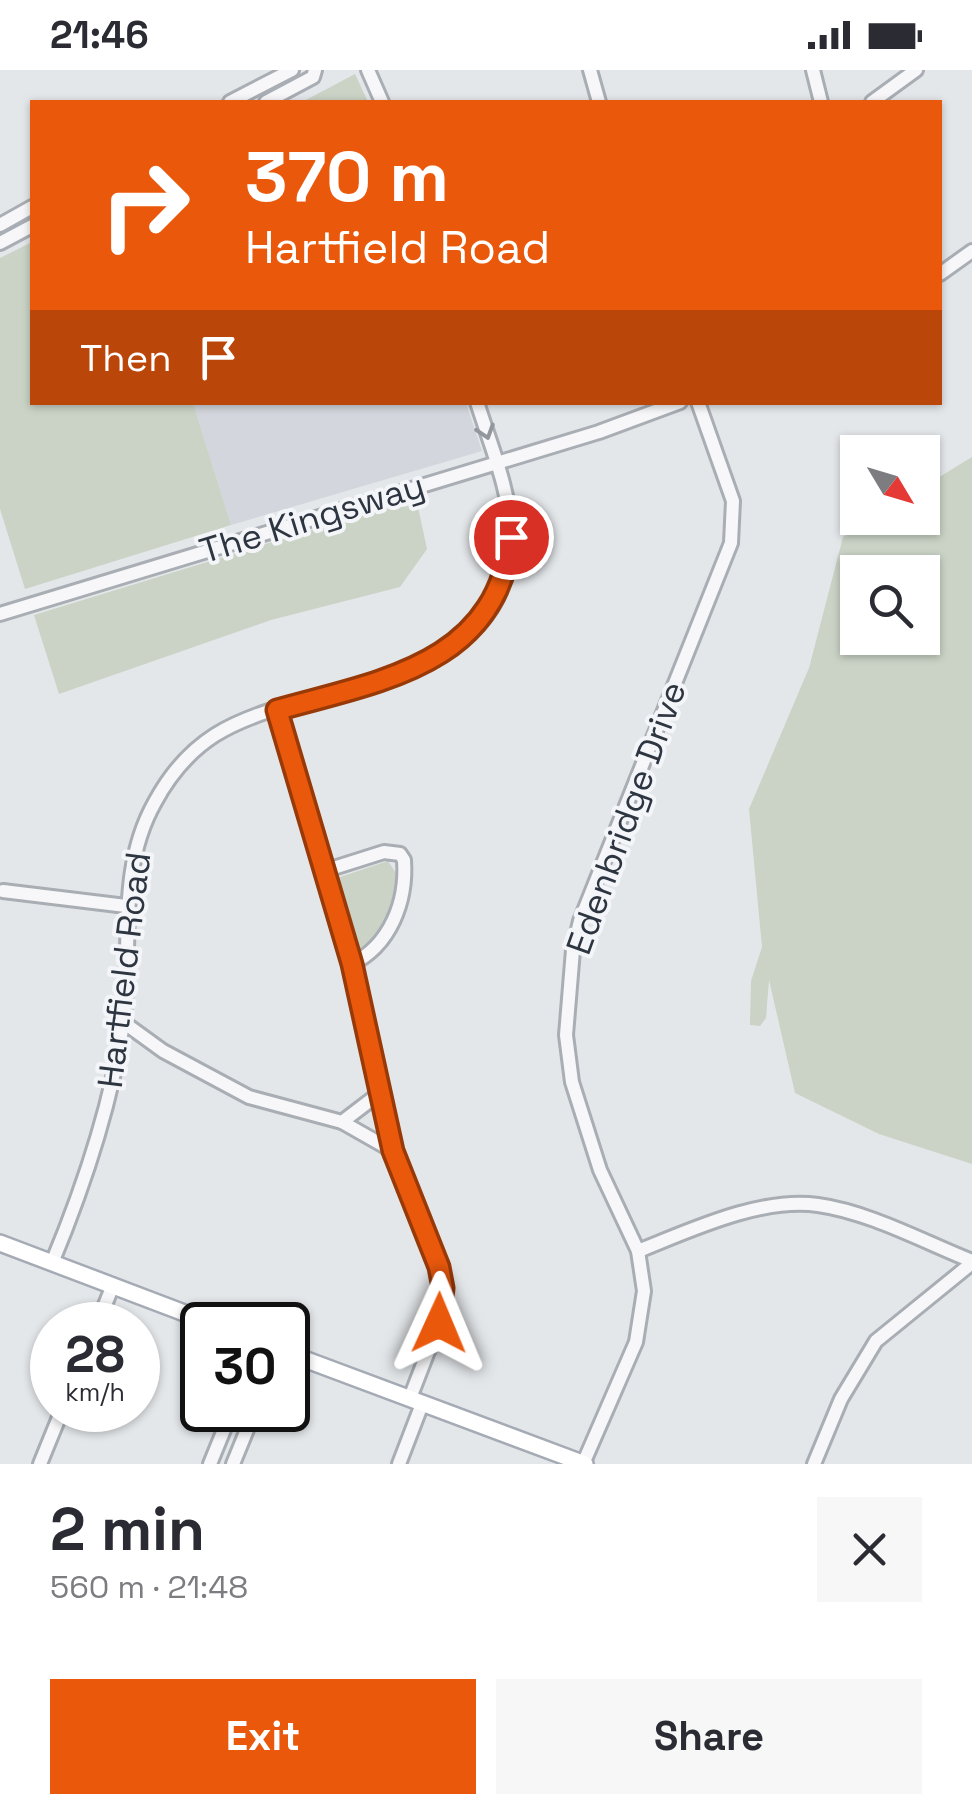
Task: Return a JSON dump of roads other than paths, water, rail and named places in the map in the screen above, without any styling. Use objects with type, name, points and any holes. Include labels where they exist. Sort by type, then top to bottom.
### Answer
[{"type":"main road","points":[[0,1243],[180,1311]]},
{"type":"main road","points":[[310,1361],[584,1464]]},
{"type":"street","points":[[234,100],[292,70]]},
{"type":"street","points":[[270,100],[313,77],[315,70]]},
{"type":"street","points":[[368,70],[381,100]]},
{"type":"street","points":[[590,70],[598,100]]},
{"type":"street","points":[[813,70],[820,100]]},
{"type":"street","points":[[875,100],[916,70]]},
{"type":"street","points":[[0,224],[30,208]]},
{"type":"street","points":[[0,244],[30,227]]},
{"type":"street","points":[[942,273],[972,251]]},
{"type":"street","name":"Hartfield Road","points":[[52,1263],[105,1114],[123,1022],[126,906],[144,825],[166,784],[216,735],[277,710],[407,671],[446,652],[475,625],[503,580],[509,557],[510,514],[478,405]]},
{"type":"street","name":"The Kingsway","points":[[0,614],[671,405]]},
{"type":"street","name":"Edenbridge Drive","points":[[584,1464],[639,1330],[644,1290],[638,1251],[584,1130],[568,1062],[567,990],[580,921],[731,543],[733,501],[699,405]]},
{"type":"street","points":[[277,710],[352,964],[393,1151],[439,1267],[443,1288],[439,1323],[398,1464]]},
{"type":"street","points":[[324,871],[384,852],[400,854],[404,860],[391,928],[377,948],[352,964]]},
{"type":"street","points":[[3,891],[126,906]]},
{"type":"street","points":[[123,1022],[163,1051],[249,1097],[342,1122],[393,1151]]},
{"type":"street","points":[[342,1122],[380,1093]]},
{"type":"street","points":[[638,1251],[751,1212],[804,1204],[840,1210],[972,1262],[876,1341],[846,1389],[814,1464]]},
{"type":"street","points":[[106,1302],[113,1285]]},
{"type":"street","points":[[40,1464],[53,1432]]},
{"type":"street","points":[[210,1464],[223,1432]]},
{"type":"street","points":[[232,1464],[246,1432]]}]
